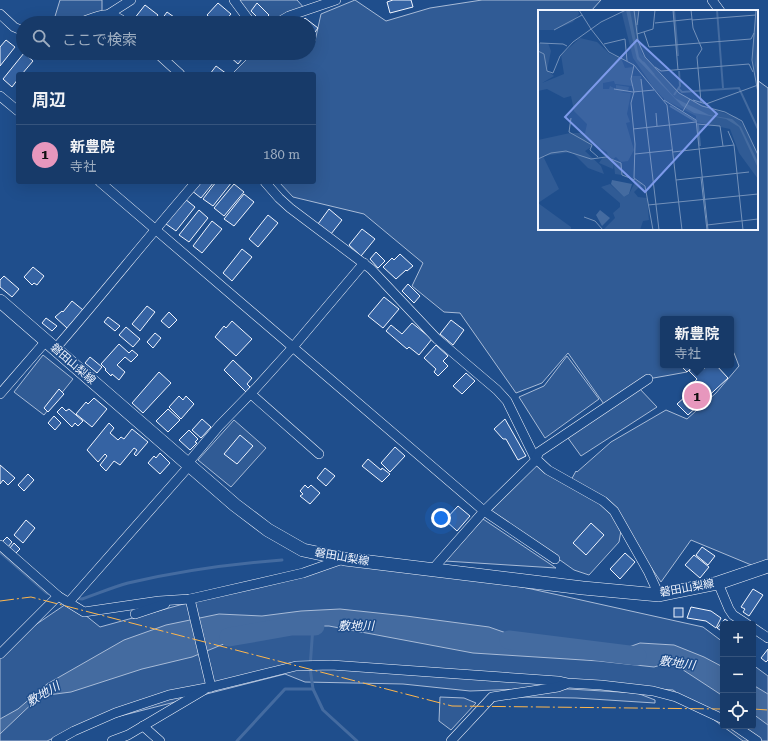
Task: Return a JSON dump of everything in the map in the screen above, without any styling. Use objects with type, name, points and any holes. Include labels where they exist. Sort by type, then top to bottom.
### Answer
[{"type":"main road","name":"磐田山梨線","points":[[0,302],[235,505],[268,530],[303,550],[345,559],[432,570],[583,588],[659,595],[718,583],[768,566]]},
{"type":"street","points":[[102,16],[109,14],[131,0]]},
{"type":"street","points":[[234,0],[246,16]]},
{"type":"street","points":[[289,16],[336,0]]},
{"type":"street","points":[[712,0],[719,10]]},
{"type":"street","points":[[0,14],[16,28]]},
{"type":"street","points":[[109,14],[116,16]]},
{"type":"street","points":[[165,60],[178,72]]},
{"type":"street","points":[[0,96],[16,109]]},
{"type":"street","points":[[102,184],[484,512],[555,559]]},
{"type":"street","points":[[0,394],[98,299],[155,229],[194,184]]},
{"type":"street","points":[[267,184],[290,208],[364,263],[437,338],[497,390],[507,401],[535,458],[548,470],[603,500],[614,511],[648,571],[659,595]]},
{"type":"street","points":[[69,602],[189,464],[219,426],[251,394],[293,347],[364,263]]},
{"type":"street","points":[[432,570],[484,512],[535,460],[539,452],[648,380]]},
{"type":"street","points":[[251,394],[319,454]]},
{"type":"street","points":[[0,545],[58,596],[84,612],[159,600],[178,599],[190,602],[303,573],[345,559]]},
{"type":"street","points":[[718,583],[729,609],[733,615],[742,621]]},
{"type":"street","points":[[0,654],[58,596]]},
{"type":"street","points":[[135,614],[178,599]]},
{"type":"street","points":[[190,602],[210,683]]},
{"type":"street","points":[[756,630],[768,638]]},
{"type":"street","points":[[56,741],[74,731],[115,713],[169,695],[210,683],[296,666],[331,665],[551,680],[653,691],[676,697],[720,718]]},
{"type":"street","points":[[112,741],[143,726],[210,683]]},
{"type":"street","points":[[451,741],[492,697],[558,687],[568,683]]},
{"type":"street","points":[[143,726],[160,741]]},
{"type":"street","points":[[739,729],[757,741]]},
{"type":"shaded area","points":[[60,0],[102,0],[102,16],[55,16]]},
{"type":"shaded area","points":[[236,0],[297,0],[306,10],[292,16],[247,16]]},
{"type":"shaded area","points":[[355,0],[386,21],[430,8],[482,0],[601,0],[592,10],[538,10],[538,230],[758,230],[758,81],[768,88],[768,565],[761,569],[691,540],[661,582],[622,525],[619,542],[589,575],[574,570],[491,511],[535,461],[570,482],[576,471],[577,472],[611,442],[666,410],[687,419],[716,393],[739,366],[734,353],[734,316],[660,316],[660,368],[683,368],[687,372],[648,379],[638,387],[657,407],[581,456],[568,438],[606,407],[568,353],[542,383],[516,393],[460,313],[444,312],[412,286],[423,263],[364,214],[293,197],[281,184],[316,184],[316,72],[234,72],[246,60],[316,60],[316,36],[321,14]]},
{"type":"shaded area","points":[[43,355],[73,379],[44,415],[14,392]]},
{"type":"shaded area","points":[[567,356],[599,399],[545,438],[519,397],[544,386]]},
{"type":"shaded area","points":[[234,420],[266,448],[231,487],[198,460]]},
{"type":"shaded area","points":[[483,519],[556,568],[445,561]]},
{"type":"shaded area","points":[[336,562],[459,573],[703,627],[720,640],[720,724],[673,690],[542,681],[552,688],[637,693],[655,700],[655,703],[576,698],[521,697],[511,694],[547,688],[470,691],[403,684],[305,682],[285,674],[77,727],[47,741],[0,741],[0,649],[69,602],[100,627]]},
{"type":"shaded area","points":[[756,667],[768,676],[768,741],[743,741],[727,729],[756,729]]},
{"type":"shaded area","points":[[440,697],[464,698],[476,703],[451,730],[439,721]]},
{"type":"water","points":[[340,609],[489,627],[535,643],[612,653],[640,643],[674,645],[704,657],[720,665],[720,694],[671,662],[654,667],[599,661],[473,653],[329,626],[292,626],[253,632],[192,657],[142,669],[71,692],[40,696],[0,734],[0,719],[18,709],[47,684],[124,640],[166,625],[219,614],[262,616],[301,611]]},
{"type":"water","points":[[756,687],[768,694],[768,725],[756,716]]},
{"type":"building","points":[[393,0],[411,0],[413,7],[390,13],[387,2]]},
{"type":"building","points":[[218,3],[231,14],[229,16],[207,15]]},
{"type":"building","points":[[257,3],[269,15],[256,16],[251,11]]},
{"type":"building","points":[[145,5],[158,15],[157,16],[136,16]]},
{"type":"building","points":[[167,12],[173,16],[164,16]]},
{"type":"building","points":[[6,40],[15,47],[0,66],[0,47]]},
{"type":"building","points":[[18,60],[33,61],[24,72],[16,72],[16,82],[12,87],[3,79]]},
{"type":"building","points":[[234,60],[241,60],[238,64]]},
{"type":"building","points":[[216,66],[224,72],[212,72]]},
{"type":"building","points":[[196,184],[212,184],[201,198],[191,190]]},
{"type":"building","points":[[214,184],[230,184],[213,206],[203,199]]},
{"type":"building","points":[[234,184],[244,192],[224,216],[214,208]]},
{"type":"building","points":[[244,194],[254,202],[234,226],[224,219]]},
{"type":"building","points":[[185,199],[195,207],[176,231],[166,224]]},
{"type":"building","points":[[329,209],[342,220],[331,234],[318,224]]},
{"type":"building","points":[[199,210],[208,218],[189,242],[179,235]]},
{"type":"building","points":[[268,215],[278,223],[258,247],[249,239]]},
{"type":"building","points":[[212,221],[222,229],[202,253],[193,246]]},
{"type":"building","points":[[362,229],[375,239],[361,256],[349,245]]},
{"type":"building","points":[[242,249],[252,257],[232,281],[223,273]]},
{"type":"building","points":[[376,252],[385,261],[378,268],[370,259]]},
{"type":"building","points":[[400,254],[413,266],[396,279],[383,267],[392,258],[394,260]]},
{"type":"building","points":[[33,267],[44,276],[37,285],[34,283],[32,285],[24,277]]},
{"type":"building","points":[[4,276],[19,289],[12,297],[0,287],[0,280]]},
{"type":"building","points":[[408,284],[420,296],[414,303],[402,291]]},
{"type":"building","points":[[384,297],[399,309],[383,328],[368,316]]},
{"type":"building","points":[[72,301],[83,310],[67,328],[55,317],[62,311],[63,312]]},
{"type":"building","points":[[147,306],[155,312],[140,331],[132,324]]},
{"type":"building","points":[[169,312],[177,320],[169,328],[161,321]]},
{"type":"building","points":[[108,317],[120,326],[115,331],[104,322]]},
{"type":"building","points":[[46,318],[57,326],[52,331],[42,323]]},
{"type":"building","points":[[451,320],[464,330],[453,345],[440,334]]},
{"type":"building","points":[[232,321],[252,339],[236,356],[215,337],[224,326],[226,328]]},
{"type":"building","points":[[412,323],[432,339],[419,355],[409,347],[407,349],[386,331],[391,325],[402,334]]},
{"type":"building","points":[[126,327],[140,339],[133,347],[119,335]]},
{"type":"building","points":[[155,333],[161,338],[153,348],[147,342]]},
{"type":"building","points":[[119,344],[129,353],[132,350],[138,355],[131,362],[125,357],[117,365],[125,372],[119,380],[112,374],[111,376],[101,364]]},
{"type":"building","points":[[436,345],[448,356],[443,361],[448,366],[438,376],[434,372],[436,369],[424,358]]},
{"type":"building","points":[[90,357],[102,367],[97,373],[85,363]]},
{"type":"building","points":[[233,360],[252,378],[247,384],[250,387],[246,392],[224,370]]},
{"type":"building","points":[[683,368],[691,368],[687,372]]},
{"type":"building","points":[[692,368],[719,368],[728,378],[688,415],[677,404],[695,388],[692,385],[697,379],[689,371]]},
{"type":"building","points":[[159,372],[171,383],[143,413],[132,403]]},
{"type":"building","points":[[466,373],[475,381],[462,394],[453,386]]},
{"type":"building","points":[[59,389],[64,394],[48,412],[44,408]]},
{"type":"building","points":[[179,396],[183,400],[186,396],[194,404],[181,419],[169,407]]},
{"type":"building","points":[[94,398],[107,409],[92,427],[76,414],[86,402],[88,404]]},
{"type":"building","points":[[62,407],[66,411],[69,409],[83,421],[78,426],[75,423],[72,427],[57,412]]},
{"type":"building","points":[[168,409],[180,420],[168,432],[156,421]]},
{"type":"building","points":[[54,416],[61,423],[55,430],[48,423]]},
{"type":"building","points":[[202,419],[211,427],[201,438],[192,430]]},
{"type":"building","points":[[505,419],[526,456],[518,460],[506,439],[503,439],[494,429]]},
{"type":"building","points":[[109,423],[114,428],[110,433],[118,440],[121,437],[124,439],[132,429],[148,442],[136,456],[134,454],[137,450],[134,448],[120,465],[114,461],[106,471],[100,465],[107,456],[105,454],[98,462],[87,450]]},
{"type":"building","points":[[189,430],[198,439],[195,442],[197,443],[190,450],[179,440]]},
{"type":"building","points":[[240,435],[253,446],[237,464],[224,454]]},
{"type":"building","points":[[395,447],[405,456],[390,472],[381,463]]},
{"type":"building","points":[[160,453],[170,463],[160,474],[148,463],[154,456],[156,458]]},
{"type":"building","points":[[368,459],[381,470],[382,468],[390,474],[382,482],[362,466]]},
{"type":"building","points":[[0,465],[15,478],[8,485],[3,480],[0,484]]},
{"type":"building","points":[[325,468],[335,476],[326,486],[317,478]]},
{"type":"building","points":[[28,474],[34,480],[24,491],[18,485]]},
{"type":"building","points":[[305,485],[308,488],[311,485],[320,493],[310,504],[300,496],[303,494],[300,491]]},
{"type":"building","points":[[458,506],[470,516],[457,531],[445,520]]},
{"type":"building","points":[[26,520],[35,528],[23,543],[14,535]]},
{"type":"building","points":[[591,523],[604,535],[586,555],[573,543]]},
{"type":"building","points":[[7,537],[12,542],[8,547],[2,542]]},
{"type":"building","points":[[14,543],[20,549],[15,554],[9,549]]},
{"type":"building","points":[[702,547],[715,556],[708,565],[696,555]]},
{"type":"building","points":[[625,553],[635,562],[620,579],[610,569]]},
{"type":"building","points":[[694,555],[709,567],[700,578],[685,565]]},
{"type":"building","points":[[753,589],[763,595],[749,616],[743,612],[745,609],[741,607]]},
{"type":"building","points":[[691,607],[711,611],[721,618],[716,628],[706,621],[687,618]]},
{"type":"building","points":[[674,608],[683,608],[683,617],[674,617]]},
{"type":"building","points":[[768,649],[768,660],[766,662],[761,658]]},
{"type":"waterway","points":[[0,552],[47,593],[51,594]]},
{"type":"waterway","points":[[75,598],[82,599],[117,586],[166,575],[224,566],[282,560]]},
{"type":"waterway","name":"敷地川","points":[[229,637],[292,626],[315,626]]},
{"type":"waterway","points":[[313,626],[310,668],[313,689],[323,710],[357,741]]},
{"type":"waterway","name":"敷地川","points":[[509,640],[637,656]]},
{"type":"waterway","points":[[237,741],[285,689],[313,689]]},
{"type":"power","points":[[0,601],[31,597],[452,706],[720,709]]},
{"type":"power","points":[[756,709],[768,710]]},
{"type":"place","name":"新豊院","points":[[697,396]]}]
